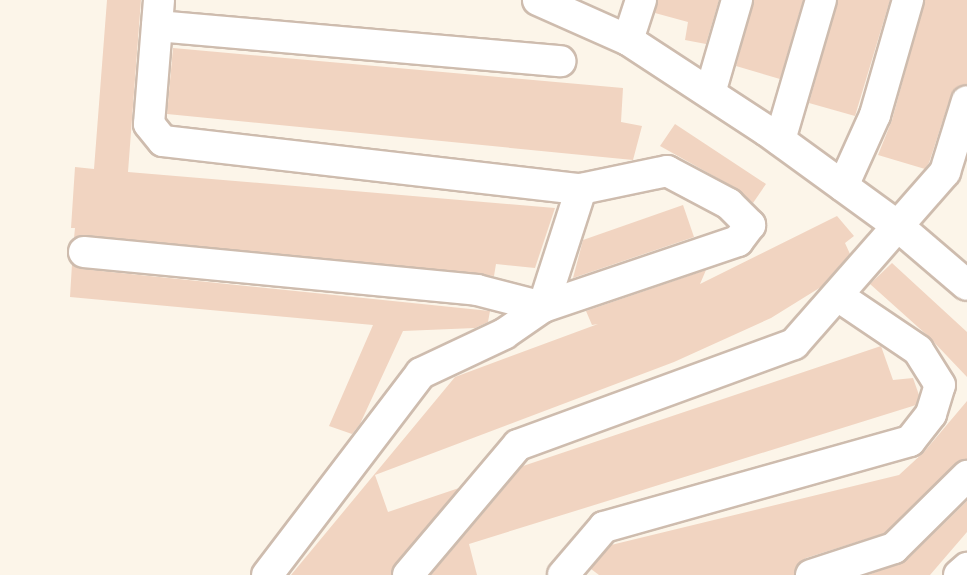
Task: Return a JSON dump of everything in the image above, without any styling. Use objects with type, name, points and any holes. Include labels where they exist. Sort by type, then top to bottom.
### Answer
[{"type":"street","points":[[628,40],[641,0]]},
{"type":"street","points":[[710,93],[737,0]]},
{"type":"street","points":[[780,140],[821,0]]},
{"type":"street","points":[[843,186],[875,115],[908,0]]},
{"type":"street","points":[[552,3],[628,40],[780,140],[899,227],[967,285]]},
{"type":"street","points":[[267,575],[421,373],[504,334],[543,307],[738,241],[750,225],[729,204],[667,171],[580,190],[163,141],[149,124],[158,13],[560,61]]},
{"type":"street","points":[[408,575],[518,445],[794,344],[945,172],[967,102]]},
{"type":"street","points":[[543,307],[580,190]]},
{"type":"street","points":[[85,252],[477,290],[543,307]]},
{"type":"street","points":[[563,575],[604,527],[910,441],[931,414],[940,385],[918,350],[838,296]]},
{"type":"street","points":[[811,575],[894,548],[967,476]]},
{"type":"street","points":[[959,575],[967,568]]},
{"type":"building","points":[[107,0],[141,0],[128,172],[555,208],[535,268],[496,264],[494,276],[86,235],[74,238],[75,228],[71,228],[75,167],[94,169]]},
{"type":"building","points":[[658,0],[719,0],[706,44],[685,40],[688,22],[655,13]]},
{"type":"building","points":[[754,0],[803,0],[780,79],[736,66]]},
{"type":"building","points":[[838,0],[890,0],[855,116],[809,103]]},
{"type":"building","points":[[925,0],[967,0],[967,84],[956,88],[951,95],[925,169],[878,155],[892,120]]},
{"type":"building","points":[[173,48],[623,88],[621,122],[642,126],[633,160],[167,114]]},
{"type":"building","points":[[675,124],[766,184],[753,203],[737,189],[660,146]]},
{"type":"building","points":[[683,205],[694,237],[573,278],[583,240]]},
{"type":"building","points":[[837,216],[854,236],[845,243],[850,254],[821,287],[771,318],[674,362],[375,475],[388,512],[459,488],[395,564],[391,575],[291,575],[455,377],[598,324],[592,325],[586,311],[706,270],[700,284]]},
{"type":"building","points":[[892,263],[967,332],[967,377],[928,336],[870,284]]},
{"type":"building","points":[[72,264],[82,269],[490,311],[488,322],[475,328],[403,331],[360,424],[352,434],[329,426],[373,325],[70,297]]},
{"type":"building","points":[[881,346],[893,380],[913,378],[919,395],[916,405],[469,544],[477,575],[431,575],[523,466]]},
{"type":"building","points":[[967,401],[967,459],[955,464],[885,533],[806,558],[798,564],[794,575],[599,575],[591,569],[611,545],[899,475],[924,452]]},
{"type":"building","points":[[967,501],[967,532],[930,575],[868,575],[906,561]]}]
